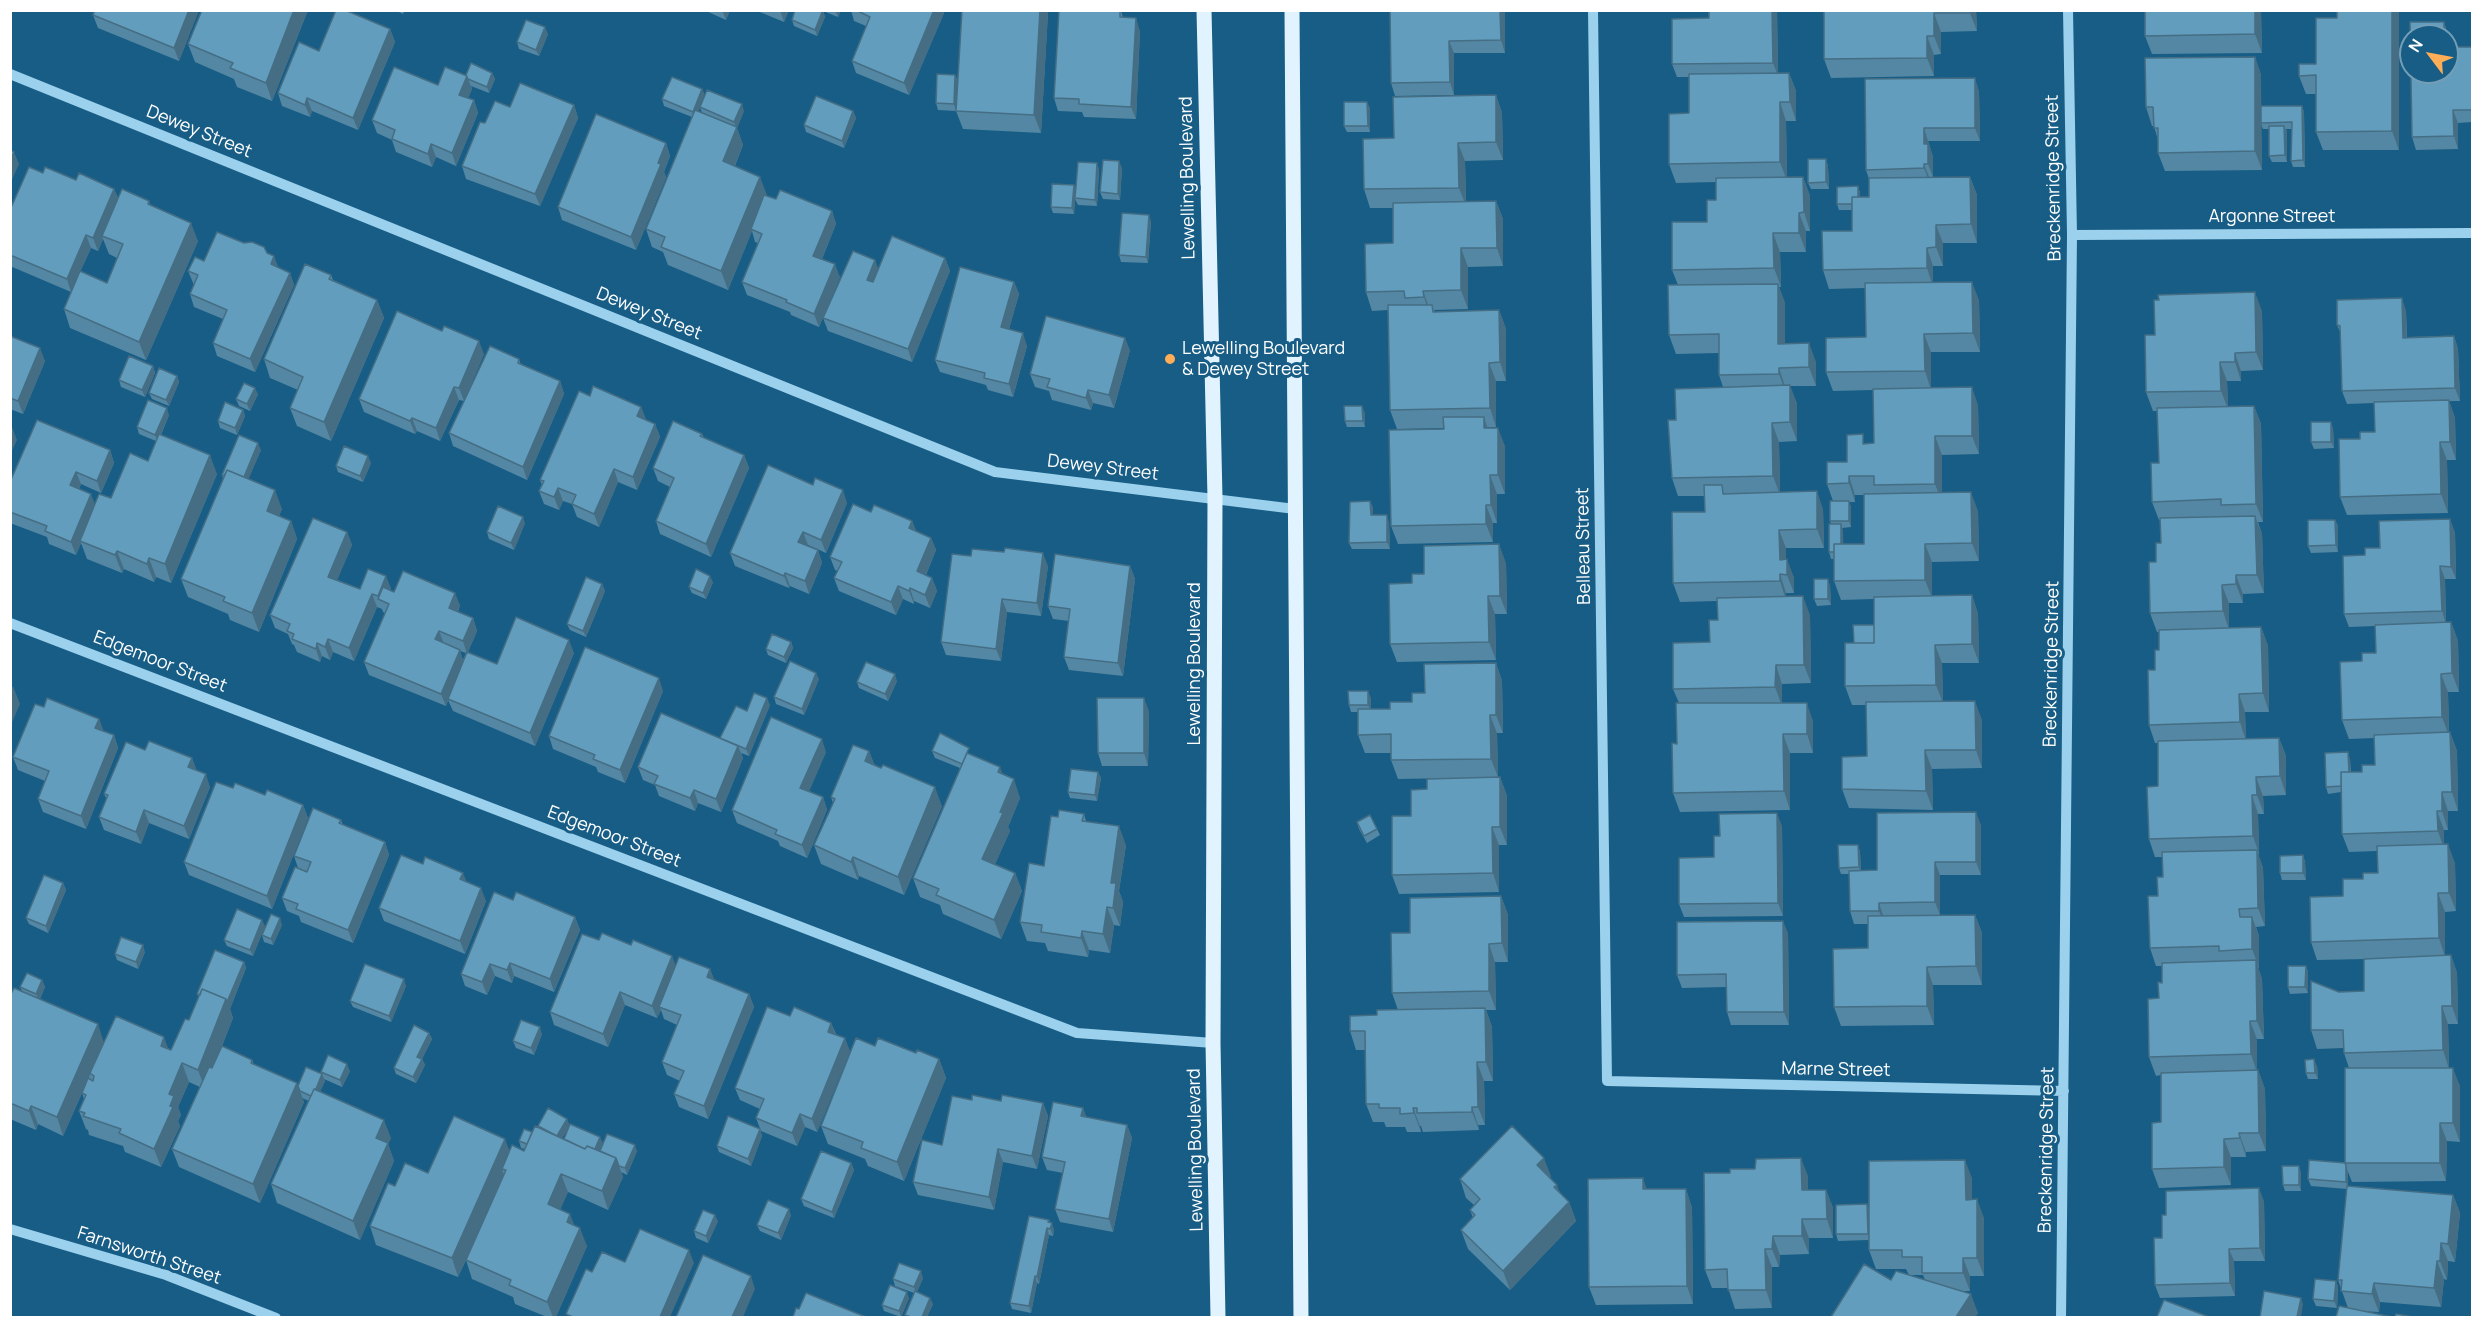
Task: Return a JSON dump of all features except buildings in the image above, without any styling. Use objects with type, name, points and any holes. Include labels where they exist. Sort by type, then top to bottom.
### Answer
[{"type":"main road","name":"Lewelling Boulevard","points":[[1204,10],[1215,498],[1214,1043],[1218,1317]]},
{"type":"main road","points":[[1292,10],[1301,1317]]},
{"type":"street","name":"Belleau Street","points":[[1593,10],[1607,1081]]},
{"type":"street","name":"Breckenridge Street","points":[[2061,1317],[2072,235],[2068,10]]},
{"type":"street","name":"Dewey Street","points":[[10,74],[995,471],[1295,509]]},
{"type":"street","name":"Argonne Street","points":[[2072,235],[2472,232]]},
{"type":"street","name":"Edgemoor Street","points":[[10,622],[1077,1033],[1214,1043]]},
{"type":"street","name":"Marne Street","points":[[1607,1081],[2064,1091]]},
{"type":"street","name":"Farnsworth Street","points":[[10,1229],[166,1275],[276,1317]]},
{"type":"place","name":"Lewelling Boulevard & Dewey Street","points":[[1170,359]]}]
